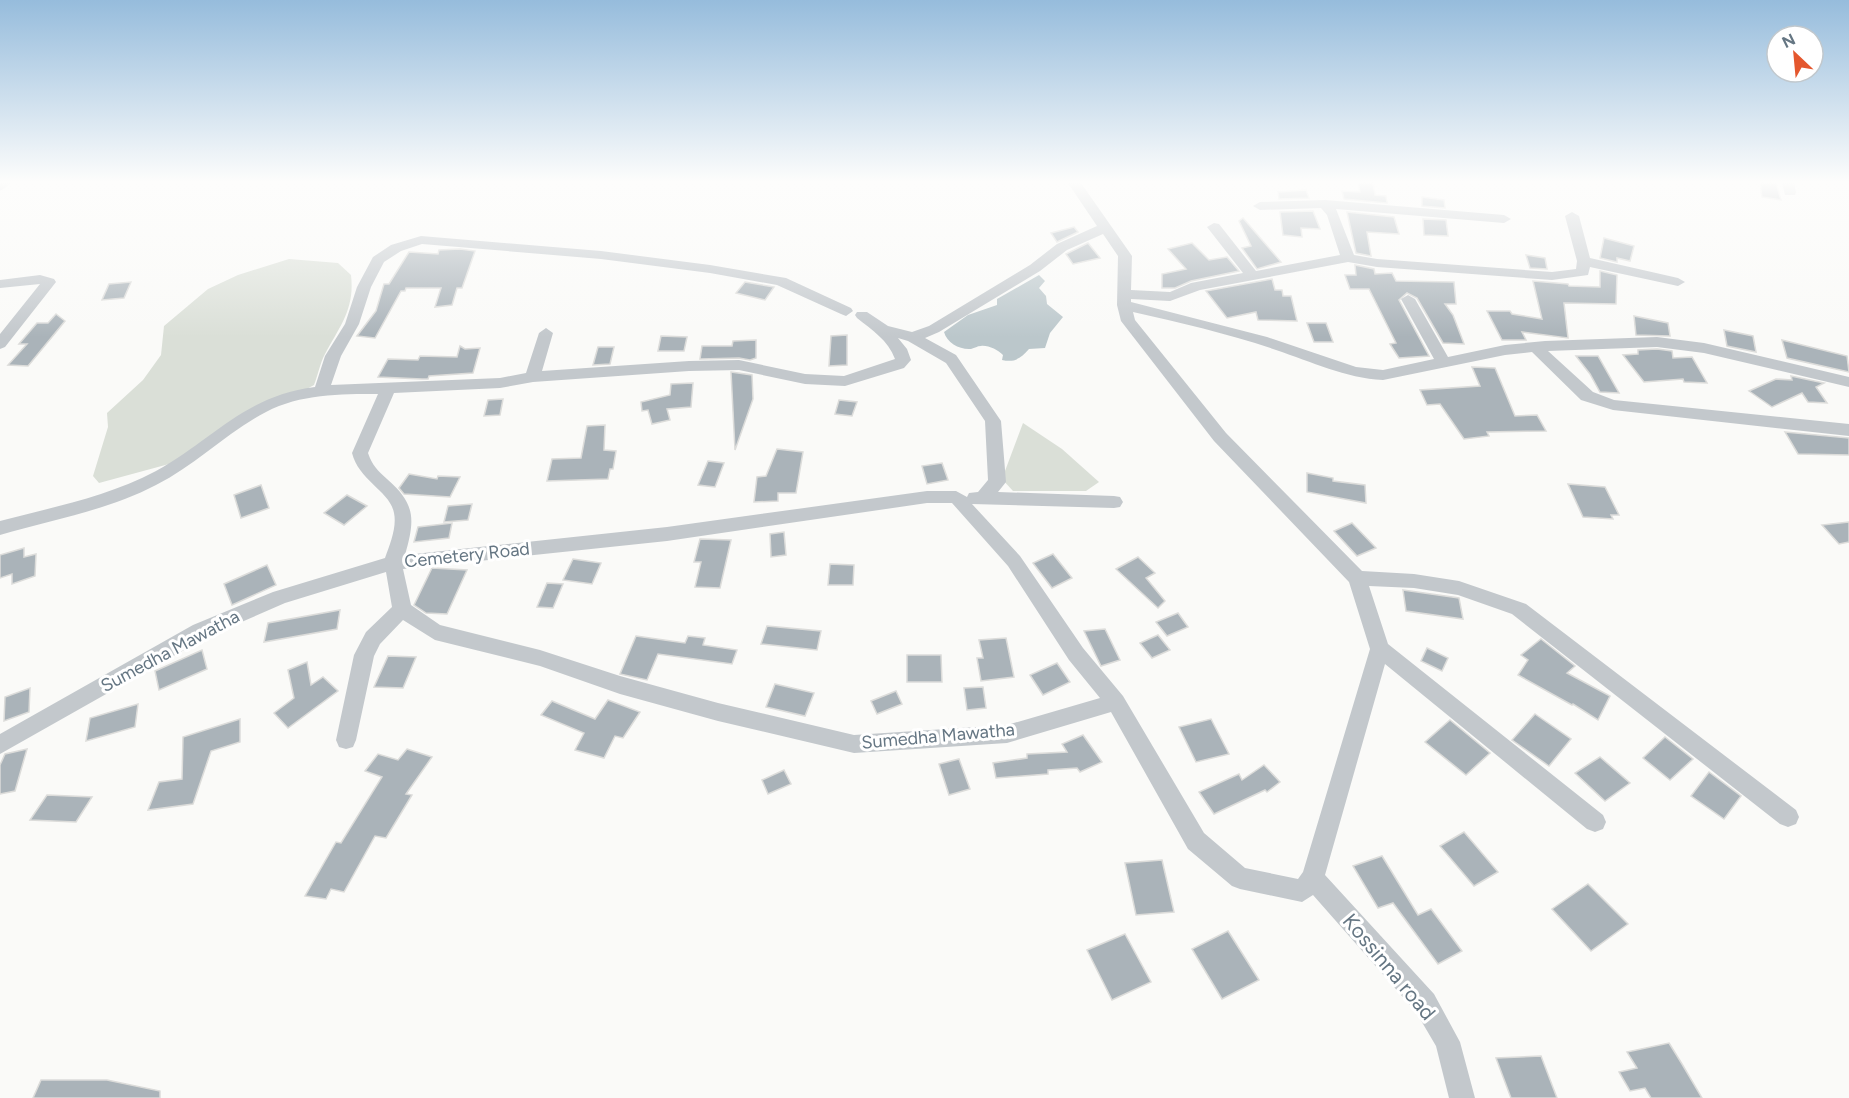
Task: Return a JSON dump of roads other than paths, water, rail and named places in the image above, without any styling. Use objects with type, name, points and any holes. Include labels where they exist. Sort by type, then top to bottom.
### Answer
[{"type":"street","points":[[913,337],[934,329],[1035,268],[1080,234]]},
{"type":"street","points":[[956,497],[1014,561],[1076,654],[1116,702],[1196,841],[1240,878],[1302,891],[1312,878],[1380,649],[1357,578],[1220,437],[1128,321],[1124,300],[1125,256],[1111,234]]},
{"type":"street","points":[[1220,234],[1252,275]]},
{"type":"street","points":[[1340,234],[1348,258]]},
{"type":"street","points":[[1124,300],[1178,296],[1196,286],[1348,258],[1377,263],[1552,276],[1583,272],[1584,261],[1577,234]]},
{"type":"street","points":[[322,390],[333,356],[352,324],[364,287],[378,260],[396,248],[421,240],[601,255],[710,269],[781,281],[846,311]]},
{"type":"street","points":[[1584,261],[1678,282]]},
{"type":"street","points":[[0,284],[40,279],[49,282],[0,344]]},
{"type":"street","points":[[1408,299],[1443,362]]},
{"type":"street","points":[[1124,300],[1263,341],[1319,362],[1367,375],[1383,375],[1443,362],[1535,347],[1657,342],[1704,348],[1849,382]]},
{"type":"street","points":[[0,528],[122,493],[146,483],[165,474],[263,407],[322,390],[500,383],[533,377],[689,366],[740,365],[805,379],[845,381],[899,364],[903,360],[899,349],[884,330],[862,315]]},
{"type":"street","points":[[884,330],[913,337],[951,359],[993,421],[997,482],[983,498]]},
{"type":"street","points":[[533,377],[546,333]]},
{"type":"street","points":[[1535,347],[1587,396],[1613,405],[1849,430]]},
{"type":"street","name":"Cemetery Road","points":[[388,388],[360,453],[361,462],[395,498],[403,512],[393,563],[667,534],[927,497],[1114,502]]},
{"type":"street","points":[[346,740],[364,655],[373,638],[402,609],[393,563]]},
{"type":"street","name":"Sumedha Mawatha","points":[[0,745],[200,631],[280,597],[393,563]]},
{"type":"street","points":[[1357,578],[1414,581],[1460,588],[1519,609],[1788,817]]},
{"type":"street","name":"Sumedha Mawatha","points":[[402,609],[435,632],[540,658],[620,685],[718,712],[854,744],[1007,734],[1116,702]]},
{"type":"street","points":[[1380,649],[1419,678],[1595,822]]},
{"type":"street","name":"Kossinna road","points":[[1312,878],[1425,1003],[1447,1042],[1462,1098]]}]
